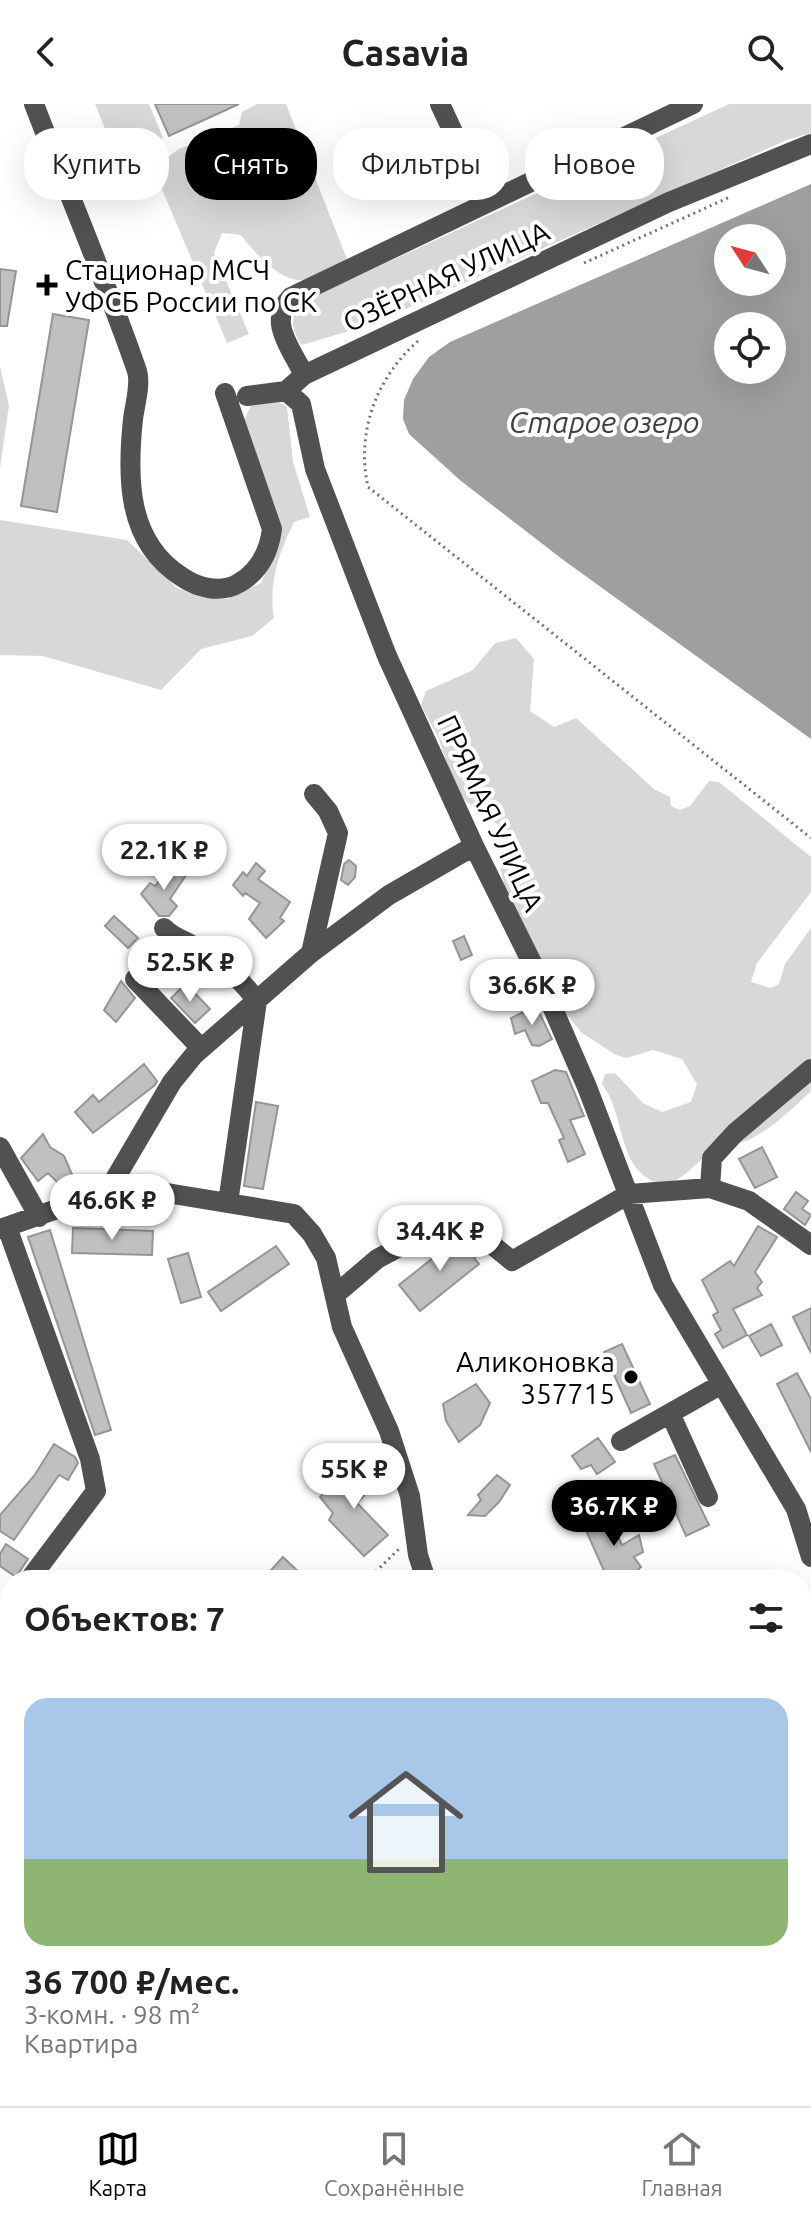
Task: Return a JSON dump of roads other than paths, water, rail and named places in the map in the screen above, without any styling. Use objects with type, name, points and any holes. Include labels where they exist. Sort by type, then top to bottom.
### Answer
[{"type":"street","points":[[34,104],[139,375],[128,469],[132,506],[145,536],[173,572],[193,584],[216,589],[237,585],[256,570],[269,549],[272,529],[225,393]]},
{"type":"street","points":[[440,104],[486,203]]},
{"type":"street","points":[[304,375],[278,319],[281,307],[291,297],[693,104]]},
{"type":"street","name":"ОЗЁРНАЯ УЛИЦА","points":[[286,391],[304,375],[669,202],[811,144]]},
{"type":"street","points":[[247,396],[286,391]]},
{"type":"street","name":"ПРЯМАЯ УЛИЦА","points":[[286,391],[301,404],[315,469],[387,656],[474,846],[541,981],[663,1285],[720,1385],[803,1507],[811,1557]]},
{"type":"street","points":[[311,953],[338,833],[328,811],[314,794]]},
{"type":"street","points":[[37,1570],[96,1491],[90,1459],[3,1228],[91,1197],[112,1184],[172,1082],[201,1048],[311,953],[389,895],[474,846]]},
{"type":"street","points":[[164,928],[174,938],[190,943],[239,976],[257,1001],[228,1203]]},
{"type":"street","points":[[135,979],[201,1048]]},
{"type":"street","points":[[710,1188],[712,1158],[735,1133],[811,1069]]},
{"type":"street","points":[[0,1147],[39,1217]]},
{"type":"street","points":[[112,1184],[294,1214],[312,1234],[326,1258],[342,1327],[389,1431],[417,1529],[418,1555],[423,1570]]},
{"type":"street","points":[[335,1295],[377,1259],[457,1216],[512,1261],[629,1194],[710,1188],[749,1201],[811,1245]]},
{"type":"street","points":[[621,1441],[720,1385]]},
{"type":"street","points":[[670,1413],[708,1497]]},
{"type":"water","name":"Старое озеро","points":[[811,184],[811,739],[562,559],[461,481],[409,434],[403,419],[404,400],[413,379],[429,357],[450,342],[714,226],[714,296],[786,296],[786,224],[720,224]]},
{"type":"place","name":"Стационар МСЧ УФСБ России по СК","points":[[47,285]]},
{"type":"place","name":"Аликоновка 357715","points":[[631,1377]]}]
